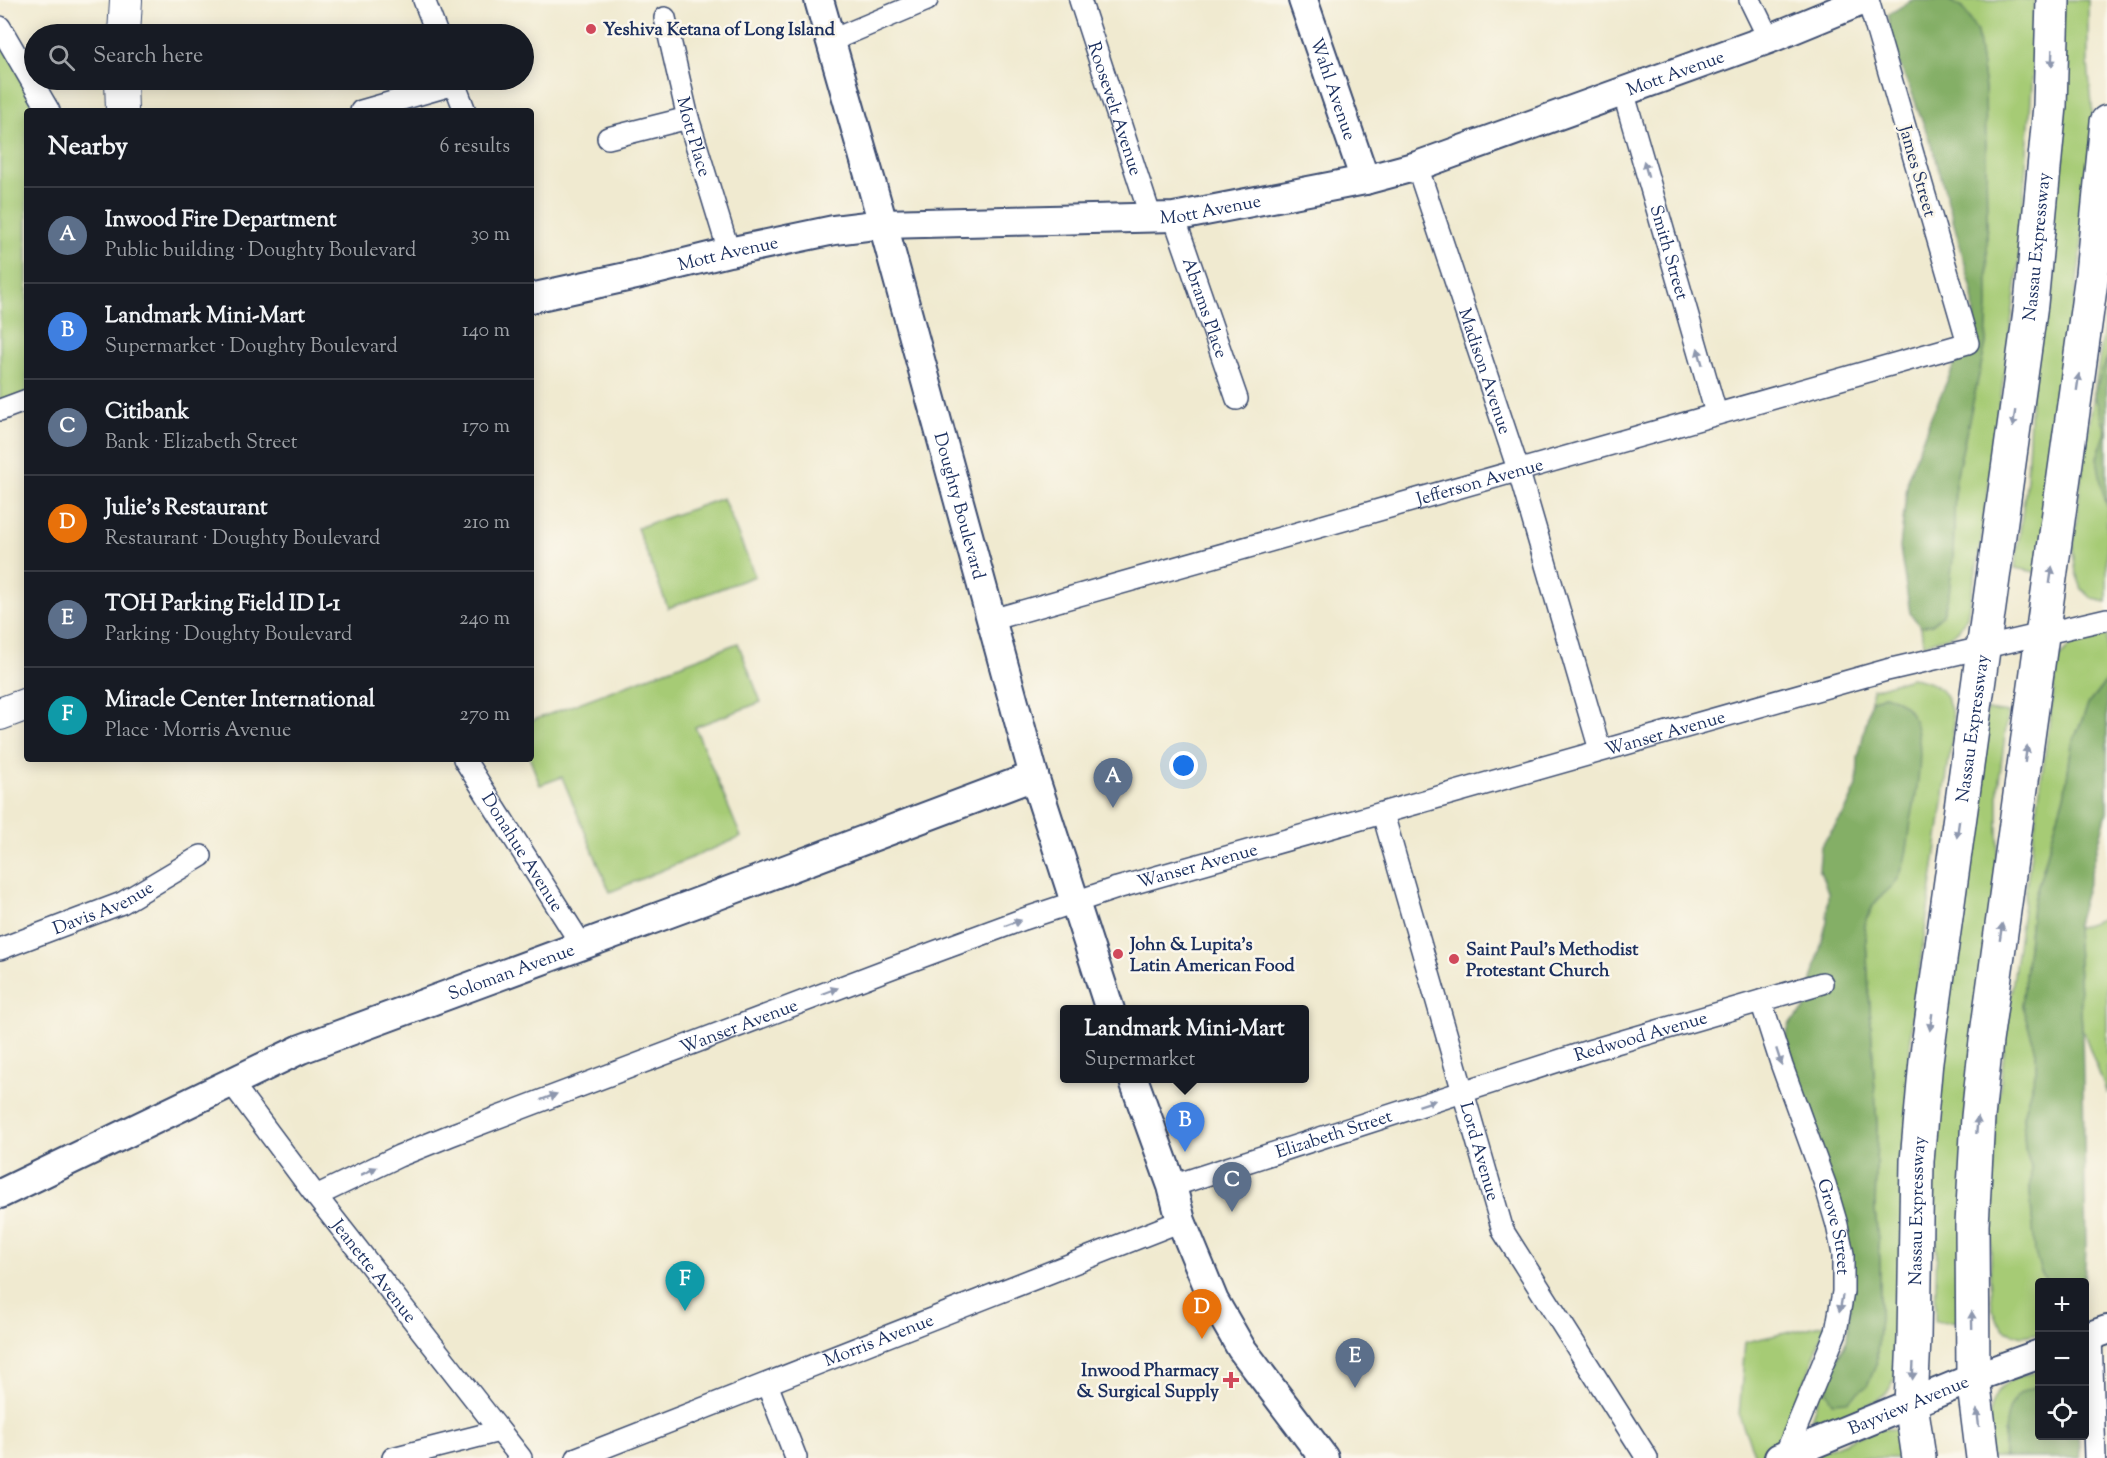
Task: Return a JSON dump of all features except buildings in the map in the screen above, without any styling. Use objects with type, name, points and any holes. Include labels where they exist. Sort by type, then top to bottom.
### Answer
[{"type":"highway","name":"Nassau Expressway","points":[[1919,1458],[1911,1404],[1914,1338],[1914,1228],[1920,1119],[1927,1049],[2031,304],[2045,176],[2050,106],[2053,0]]},
{"type":"highway","points":[[1983,1458],[1973,1378],[1972,1225],[1979,1107],[2092,274],[2107,122]]},
{"type":"main road","points":[[125,24],[126,0]]},
{"type":"main road","points":[[121,90],[122,108]]},
{"type":"main road","points":[[0,714],[24,705]]},
{"type":"street","points":[[424,0],[433,24]]},
{"type":"street","name":"Doughty Boulevard","points":[[819,0],[883,224],[1034,776],[1108,1005]]},
{"type":"street","points":[[830,41],[927,0]]},
{"type":"street","name":"Roosevelt Avenue","points":[[1080,0],[1162,218]]},
{"type":"street","name":"Wahl Avenue","points":[[1303,0],[1365,180]]},
{"type":"street","points":[[1750,0],[1768,39]]},
{"type":"street","name":"Mott Avenue","points":[[534,296],[834,230],[883,224],[1162,218],[1365,180],[1417,166],[1768,39],[1866,0]]},
{"type":"street","name":"James Street","points":[[1866,0],[1968,343]]},
{"type":"street","name":"Mott Place","points":[[665,18],[688,118],[729,252]]},
{"type":"street","points":[[0,27],[24,68]]},
{"type":"street","points":[[37,90],[47,108]]},
{"type":"street","points":[[372,108],[429,90]]},
{"type":"street","points":[[457,90],[464,108]]},
{"type":"street","name":"Smith Street","points":[[1623,91],[1716,413]]},
{"type":"street","points":[[608,138],[688,118]]},
{"type":"street","name":"Madison Avenue","points":[[1417,166],[1518,469],[1600,750]]},
{"type":"street","name":"Abrams Place","points":[[1162,218],[1237,399]]},
{"type":"street","name":"Jefferson Avenue","points":[[991,620],[1968,343]]},
{"type":"street","points":[[0,410],[24,401]]},
{"type":"street","name":"Wanser Avenue","points":[[316,1196],[399,1156],[451,1135],[915,959],[1117,888],[1887,670],[2107,619]]},
{"type":"street","name":"Donahue Avenue","points":[[466,762],[581,944]]},
{"type":"street","name":"Soloman Avenue","points":[[0,1194],[301,1049],[1034,776]]},
{"type":"street","name":"Lord Avenue","points":[[1383,814],[1503,1231],[1647,1458]]},
{"type":"street","name":"Davis Avenue","points":[[0,949],[122,903],[201,856]]},
{"type":"street","name":"Redwood Avenue","points":[[1461,1091],[1822,983]]},
{"type":"street","name":"Grove Street","points":[[1761,1001],[1825,1184],[1843,1254],[1843,1292],[1836,1332],[1782,1457]]},
{"type":"street","name":"Jeanette Avenue","points":[[231,1082],[316,1196],[521,1458]]},
{"type":"street","points":[[1135,1083],[1172,1186],[1181,1221],[1214,1301],[1241,1348],[1324,1458]]},
{"type":"street","name":"Elizabeth Street","points":[[1172,1186],[1461,1091]]},
{"type":"street","name":"Morris Avenue","points":[[577,1458],[1181,1221]]},
{"type":"street","points":[[2094,1334],[2095,1458]]},
{"type":"street","name":"Bayview Avenue","points":[[1782,1457],[1973,1378],[2035,1356]]},
{"type":"street","points":[[767,1384],[796,1458]]},
{"type":"street","points":[[393,1458],[499,1431]]},
{"type":"green space","points":[[1912,0],[1948,0],[1963,8],[1977,32],[1985,89],[1988,302],[1986,343],[1955,483],[1953,558],[1949,594],[1943,614],[1932,624],[1921,627],[1910,613],[1900,548],[1908,477],[1932,414],[1958,357],[1974,330],[1973,293],[1935,155],[1892,48],[1888,15]]},
{"type":"green space","points":[[1948,0],[2035,0],[2035,46],[2018,272],[1980,551],[1967,616],[1958,631],[1923,644],[1921,627],[1932,624],[1953,558],[1955,483],[1986,343],[1988,302],[1985,89],[1977,32],[1963,8]]},
{"type":"green space","points":[[2064,0],[2088,0],[2088,64],[2092,104],[2093,156],[2040,573],[2015,568],[2027,478],[2031,397]]},
{"type":"green space","points":[[0,24],[24,65],[24,90],[39,90],[49,108],[24,108],[24,404],[0,414]]},
{"type":"green space","points":[[2107,309],[2107,358],[2102,417],[2107,432],[2097,457],[2107,506],[2107,602],[2093,599],[2082,589],[2076,573],[2073,551],[2081,479]]},
{"type":"green space","points":[[2107,358],[2107,506],[2097,457],[2106,432],[2094,393]]},
{"type":"green space","points":[[723,498],[755,576],[668,608],[637,528]]},
{"type":"green space","points":[[2107,635],[2107,680],[2089,703],[2072,744],[2065,792],[2032,907],[2022,1006],[2036,1051],[2036,1071],[2023,1116],[2025,1148],[2031,1167],[2032,1218],[2041,1272],[2045,1278],[2035,1278],[2035,1334],[2022,1336],[2005,1330],[1997,1321],[1992,1307],[1990,1279],[1995,1128],[2009,1010],[2058,660],[2067,649],[2086,640]]},
{"type":"green space","points":[[738,643],[761,702],[695,727],[741,837],[610,892],[562,777],[540,785],[531,762],[534,762],[534,720]]},
{"type":"green space","points":[[1911,678],[1930,683],[1942,692],[1950,705],[1954,724],[1911,1031],[1896,1370],[1891,1386],[1885,1394],[1866,1406],[1825,1421],[1811,1419],[1825,1378],[1847,1340],[1830,1376],[1876,1365],[1880,1317],[1880,1260],[1875,1210],[1877,1125],[1865,924],[1874,904],[1898,879],[1884,695],[1871,701],[1873,689]]},
{"type":"green space","points":[[2107,680],[2107,812],[2076,928],[2082,1028],[2086,1249],[2084,1278],[2045,1278],[2035,1253],[2030,1192],[2031,1167],[2025,1148],[2023,1116],[2036,1071],[2036,1051],[2022,1006],[2032,907],[2065,792],[2072,744],[2089,703]]},
{"type":"green space","points":[[1884,695],[1900,702],[1911,714],[1920,748],[1917,787],[1903,867],[1895,883],[1873,905],[1865,924],[1877,1125],[1875,1210],[1880,1260],[1880,1317],[1876,1365],[1867,1386],[1847,1401],[1833,1402],[1827,1392],[1830,1376],[1847,1340],[1852,1276],[1782,1047],[1790,1023],[1805,1009],[1827,921],[1828,892],[1819,869],[1821,846],[1845,812],[1857,786],[1858,758],[1871,701]]},
{"type":"green space","points":[[1986,710],[2008,713],[1998,788],[1998,846],[1961,1321],[1935,1322],[1937,1234],[1931,1188],[1937,1058]]},
{"type":"green space","points":[[2107,917],[2107,1094],[2082,1028],[2076,928]]},
{"type":"green space","points":[[1826,1324],[1789,1426],[1780,1443],[1756,1458],[1739,1416],[1745,1342]]},
{"type":"green space","points":[[2035,1372],[2035,1388],[2004,1432],[2004,1458],[1988,1458],[1988,1427],[1994,1397],[2011,1380]]},
{"type":"green space","points":[[2035,1387],[2035,1440],[2078,1440],[2080,1458],[2004,1458],[2008,1413],[2018,1395]]},
{"type":"green space","points":[[1877,1429],[1895,1429],[1905,1433],[1915,1458],[1806,1458]]},
{"type":"place","name":"Yeshiva Ketana of Long Island","points":[[591,29]]},
{"type":"place","name":"Inwood Fire Department","points":[[1113,808]]},
{"type":"place","name":"John & Lupita's Latin American Food","points":[[1118,954]]},
{"type":"place","name":"Saint Paul's Methodist Protestant Church","points":[[1454,959]]},
{"type":"place","name":"Landmark Mini-Mart","points":[[1185,1152]]},
{"type":"place","name":"Citibank","points":[[1232,1212]]},
{"type":"place","name":"Miracle Center International","points":[[685,1311]]},
{"type":"place","name":"Julie's Restaurant","points":[[1202,1339]]},
{"type":"place","name":"Inwood Pharmacy & Surgical Supply","points":[[1231,1380]]},
{"type":"place","name":"TOH Parking Field ID I-1","points":[[1355,1388]]}]
